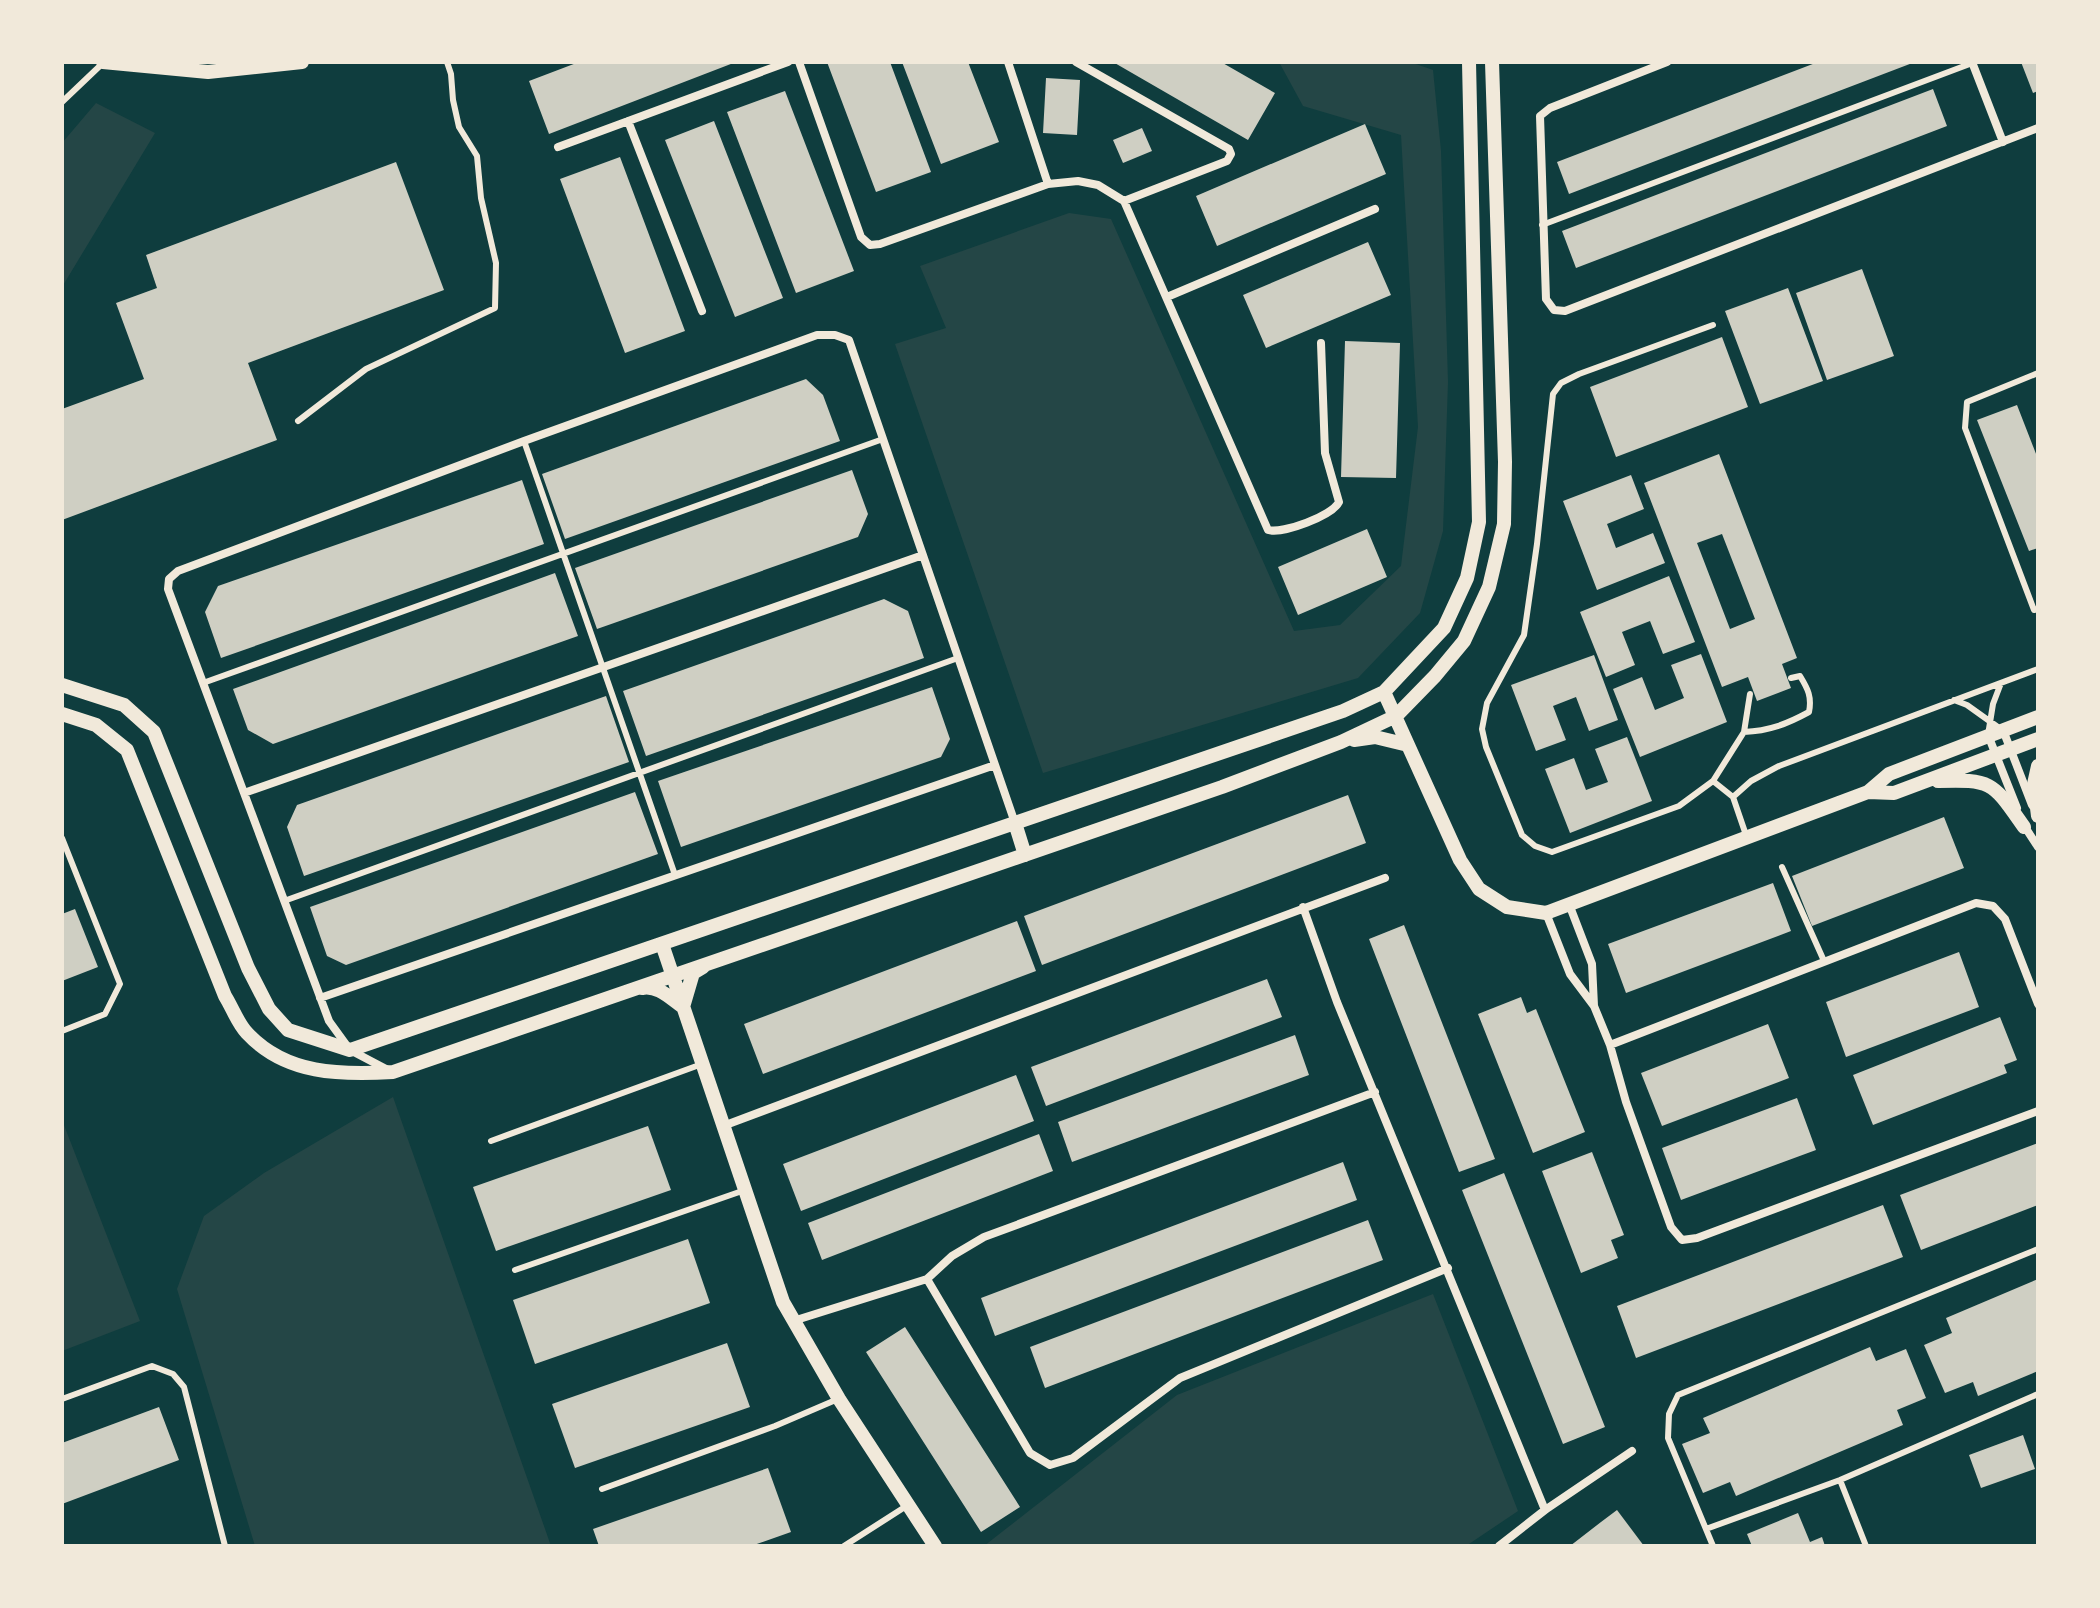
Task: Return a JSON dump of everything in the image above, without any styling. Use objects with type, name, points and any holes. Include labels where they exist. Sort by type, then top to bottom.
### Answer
[{"type":"street","points":[[103,62],[208,72],[302,62]]},
{"type":"street","points":[[558,147],[788,62]]},
{"type":"street","points":[[799,62],[861,237],[870,245],[1048,184],[1078,181],[1098,185],[1124,201],[1268,530],[1277,532],[1321,517],[1337,508],[1339,502],[1325,453],[1321,343]]},
{"type":"street","points":[[1008,62],[1048,184]]},
{"type":"street","points":[[1076,62],[1229,149],[1231,154],[1227,161],[1124,201]]},
{"type":"street","points":[[350,1050],[1343,711],[1384,692],[1444,628],[1467,578],[1479,522],[1469,70],[1460,62]]},
{"type":"street","points":[[1667,62],[1550,108],[1540,116],[1546,299],[1554,310],[1565,311],[2038,128]]},
{"type":"street","points":[[1973,62],[2003,142]]},
{"type":"street","points":[[62,714],[96,725],[127,750],[225,996],[246,1033],[273,1052],[305,1068],[344,1075],[393,1072],[1222,787],[1341,742],[1396,716],[1464,641],[1489,587],[1504,524],[1495,64]]},
{"type":"street","points":[[628,121],[702,311]]},
{"type":"street","points":[[1167,297],[1375,209]]},
{"type":"street","points":[[350,1050],[329,1021],[320,998],[168,589],[169,579],[178,571],[817,335],[835,335],[849,340],[1025,855]]},
{"type":"street","points":[[244,793],[923,555]]},
{"type":"street","points":[[62,685],[124,705],[154,732],[248,968],[269,1009],[288,1030],[350,1050],[393,1072]]},
{"type":"street","points":[[1384,692],[1460,860],[1479,889],[1507,907],[1546,913],[1868,792],[1889,774],[1989,728],[2003,730],[2038,717]]},
{"type":"street","points":[[1408,745],[1418,693]]},
{"type":"street","points":[[1989,728],[1995,755],[2033,821]]},
{"type":"street","points":[[2003,730],[2033,821],[2038,847]]},
{"type":"street","points":[[1341,742],[1375,737],[1408,745]]},
{"type":"street","points":[[1868,792],[1894,793],[2038,739]]},
{"type":"street","points":[[320,998],[995,765]]},
{"type":"street","points":[[2033,821],[2038,766]]},
{"type":"street","points":[[1926,781],[1977,780],[1999,792],[2033,821]]},
{"type":"street","points":[[723,1126],[1385,878]]},
{"type":"street","points":[[1610,1045],[1976,903],[1993,906],[2005,919],[2038,1004]]},
{"type":"street","points":[[1569,904],[1592,964],[1594,1006]]},
{"type":"street","points":[[1303,907],[1337,1002],[1545,1510]]},
{"type":"street","points":[[1546,913],[1570,974],[1594,1006],[1671,1227],[1682,1240],[1697,1238],[2038,1111]]},
{"type":"street","points":[[662,944],[792,1321],[935,1546]]},
{"type":"street","points":[[683,1007],[693,973],[709,963]]},
{"type":"street","points":[[621,993],[648,987],[660,990],[683,1007]]},
{"type":"street","points":[[792,1321],[927,1279],[952,1256],[984,1237],[1375,1092]]},
{"type":"street","points":[[927,1279],[1030,1453],[1050,1465],[1073,1458],[1180,1378],[1448,1268]]},
{"type":"street","points":[[1499,1546],[1545,1510],[1632,1451]]},
{"type":"lane","points":[[62,102],[103,62]]},
{"type":"lane","points":[[298,421],[366,369],[495,308],[496,263],[481,198],[477,156],[459,127],[447,62]]},
{"type":"lane","points":[[1542,225],[1973,62]]},
{"type":"lane","points":[[1713,325],[1579,374],[1561,383],[1553,394],[1524,635],[1487,703],[1482,729],[1486,747],[1522,835],[1535,846],[1552,852],[1679,806],[1713,781],[1744,732],[1750,694]]},
{"type":"lane","points":[[2038,373],[1967,402],[1965,428],[2034,610],[2038,609]]},
{"type":"lane","points":[[203,683],[883,439]]},
{"type":"lane","points":[[524,441],[675,875]]},
{"type":"lane","points":[[284,901],[958,658]]},
{"type":"lane","points":[[1733,797],[1751,781],[1779,766],[2038,669]]},
{"type":"lane","points":[[1744,732],[1785,725],[1809,712],[1809,691],[1800,676],[1791,678]]},
{"type":"lane","points":[[1989,728],[2001,683]]},
{"type":"lane","points":[[1954,700],[1967,705],[1989,728]]},
{"type":"lane","points":[[1713,781],[1733,797],[1747,838]]},
{"type":"lane","points":[[62,838],[120,984],[105,1014],[62,1031]]},
{"type":"lane","points":[[1782,867],[1824,961]]},
{"type":"lane","points":[[491,1141],[702,1064]]},
{"type":"lane","points":[[515,1270],[745,1190]]},
{"type":"lane","points":[[1713,1546],[1668,1438],[1669,1414],[1678,1395],[2038,1249]]},
{"type":"lane","points":[[62,1399],[152,1366],[173,1374],[184,1387],[225,1546]]},
{"type":"lane","points":[[1706,1529],[1840,1480],[2038,1394]]},
{"type":"lane","points":[[602,1489],[775,1426],[839,1399]]},
{"type":"lane","points":[[1840,1480],[1866,1546]]},
{"type":"lane","points":[[844,1546],[908,1505]]},
{"type":"shaded area","points":[[1279,62],[1410,62],[1433,70],[1441,151],[1448,382],[1443,531],[1420,613],[1358,678],[1043,773],[895,344],[946,328],[920,266],[1069,213],[1111,219],[1294,631],[1340,625],[1401,566],[1418,427],[1401,135],[1303,106]]},
{"type":"shaded area","points":[[96,103],[155,133],[62,287],[62,143]]},
{"type":"shaded area","points":[[393,1097],[551,1546],[255,1546],[177,1289],[204,1216],[264,1173]]},
{"type":"shaded area","points":[[62,1120],[140,1321],[62,1351]]},
{"type":"shaded area","points":[[1433,1294],[1518,1511],[1466,1546],[984,1546],[1177,1395]]},
{"type":"building","points":[[579,62],[736,62],[549,134],[529,81]]},
{"type":"building","points":[[827,62],[890,62],[931,172],[876,192]]},
{"type":"building","points":[[902,62],[968,62],[999,142],[941,164]]},
{"type":"building","points":[[1113,62],[1221,62],[1275,93],[1248,140]]},
{"type":"building","points":[[1818,62],[1915,62],[1569,194],[1557,162]]},
{"type":"building","points":[[2021,62],[2038,62],[2038,91],[2033,93]]},
{"type":"building","points":[[1046,78],[1080,80],[1077,135],[1043,133]]},
{"type":"building","points":[[1933,89],[1947,126],[1576,268],[1562,231]]},
{"type":"building","points":[[785,91],[854,271],[796,293],[727,112]]},
{"type":"building","points":[[714,121],[783,298],[735,317],[665,140]]},
{"type":"building","points":[[1365,124],[1386,174],[1217,246],[1196,196]]},
{"type":"building","points":[[1142,128],[1152,151],[1123,163],[1113,140]]},
{"type":"building","points":[[620,157],[685,331],[625,353],[560,179]]},
{"type":"building","points":[[396,162],[444,290],[248,363],[277,440],[62,520],[62,409],[144,379],[116,303],[157,288],[146,255]]},
{"type":"building","points":[[1368,242],[1391,295],[1266,348],[1243,295]]},
{"type":"building","points":[[1862,269],[1894,356],[1827,380],[1796,293]]},
{"type":"building","points":[[1788,288],[1823,381],[1760,404],[1725,311]]},
{"type":"building","points":[[1722,337],[1748,407],[1616,457],[1590,387]]},
{"type":"building","points":[[1345,341],[1400,343],[1396,478],[1341,477]]},
{"type":"building","points":[[806,379],[823,395],[840,441],[565,539],[542,474]]},
{"type":"building","points":[[2017,405],[2038,459],[2038,548],[2029,551],[1977,420]]},
{"type":"building","points":[[1719,454],[1797,658],[1782,664],[1791,688],[1757,701],[1748,677],[1722,687],[1644,483]],"holes":[[[1722,534],[1755,619],[1730,629],[1697,543]]]},
{"type":"building","points":[[852,470],[868,514],[858,537],[597,629],[575,568]]},
{"type":"building","points":[[1631,475],[1644,509],[1607,524],[1616,548],[1653,533],[1665,563],[1597,590],[1563,501]]},
{"type":"building","points":[[522,480],[544,544],[221,658],[205,612],[218,586]]},
{"type":"building","points":[[1367,529],[1387,577],[1298,615],[1278,567]]},
{"type":"building","points":[[555,573],[578,636],[273,744],[248,730],[233,689]]},
{"type":"building","points":[[1669,576],[1695,642],[1663,654],[1650,621],[1622,632],[1635,665],[1606,677],[1580,612]]},
{"type":"building","points":[[884,599],[908,611],[924,658],[646,756],[623,691]]},
{"type":"building","points":[[1701,654],[1727,722],[1640,757],[1613,689],[1642,677],[1655,710],[1684,698],[1671,665]]},
{"type":"building","points":[[1594,655],[1618,720],[1589,731],[1576,697],[1553,706],[1566,740],[1536,751],[1511,685]]},
{"type":"building","points":[[932,687],[950,739],[941,757],[681,847],[658,781]]},
{"type":"building","points":[[606,696],[629,762],[304,876],[287,827],[297,805]]},
{"type":"building","points":[[1627,737],[1652,801],[1570,833],[1545,769],[1574,758],[1586,790],[1608,782],[1595,749]]},
{"type":"building","points":[[635,792],[658,854],[346,965],[327,956],[310,907]]},
{"type":"building","points":[[1348,795],[1366,843],[1042,965],[1024,916]]},
{"type":"building","points":[[1944,817],[1964,868],[1812,926],[1792,876]]},
{"type":"building","points":[[1773,883],[1791,931],[1626,993],[1608,944]]},
{"type":"building","points":[[75,909],[98,967],[62,981],[62,914]]},
{"type":"building","points":[[1017,921],[1036,971],[763,1074],[744,1024]]},
{"type":"building","points":[[1404,925],[1495,1159],[1459,1172],[1369,939]]},
{"type":"building","points":[[1959,952],[1979,1007],[1846,1057],[1826,1002]]},
{"type":"building","points":[[1267,979],[1282,1017],[1046,1106],[1031,1067]]},
{"type":"building","points":[[1521,997],[1527,1013],[1536,1009],[1585,1132],[1533,1153],[1478,1014]]},
{"type":"building","points":[[2000,1017],[2017,1060],[2004,1065],[2007,1073],[1873,1125],[1853,1075]]},
{"type":"building","points":[[1768,1024],[1789,1078],[1662,1126],[1641,1073]]},
{"type":"building","points":[[1295,1035],[1309,1075],[1072,1162],[1058,1122]]},
{"type":"building","points":[[1016,1075],[1034,1121],[801,1211],[783,1164]]},
{"type":"building","points":[[1797,1098],[1816,1150],[1681,1200],[1662,1148]]},
{"type":"building","points":[[648,1126],[671,1190],[496,1251],[473,1187]]},
{"type":"building","points":[[1039,1134],[1053,1171],[822,1260],[808,1223]]},
{"type":"building","points":[[2038,1143],[2038,1205],[1921,1250],[1900,1195]]},
{"type":"building","points":[[1592,1152],[1624,1235],[1611,1240],[1618,1258],[1581,1273],[1542,1171]]},
{"type":"building","points":[[1343,1162],[1357,1200],[995,1336],[981,1298]]},
{"type":"building","points":[[1504,1173],[1605,1427],[1563,1444],[1462,1190]]},
{"type":"building","points":[[1883,1205],[1903,1257],[1636,1358],[1617,1306]]},
{"type":"building","points":[[1368,1220],[1383,1260],[1045,1388],[1030,1347]]},
{"type":"building","points":[[688,1239],[710,1303],[535,1364],[513,1300]]},
{"type":"building","points":[[2038,1279],[2038,1371],[1978,1396],[1973,1382],[1945,1393],[1924,1345],[1952,1333],[1946,1318]]},
{"type":"building","points":[[905,1327],[1020,1507],[981,1532],[866,1352]]},
{"type":"building","points":[[727,1343],[750,1407],[575,1468],[552,1404]]},
{"type":"building","points":[[1870,1347],[1876,1361],[1906,1349],[1926,1398],[1897,1410],[1903,1425],[1736,1496],[1730,1482],[1703,1493],[1682,1444],[1710,1433],[1703,1418]]},
{"type":"building","points":[[159,1407],[179,1460],[62,1504],[62,1443]]},
{"type":"building","points":[[2023,1435],[2035,1469],[1981,1488],[1969,1455]]},
{"type":"building","points":[[768,1468],[791,1532],[751,1546],[599,1546],[593,1529]]},
{"type":"building","points":[[1617,1510],[1644,1546],[1570,1546],[1601,1522]]},
{"type":"building","points":[[1798,1513],[1810,1542],[1822,1537],[1825,1546],[1752,1546],[1747,1534]]}]
